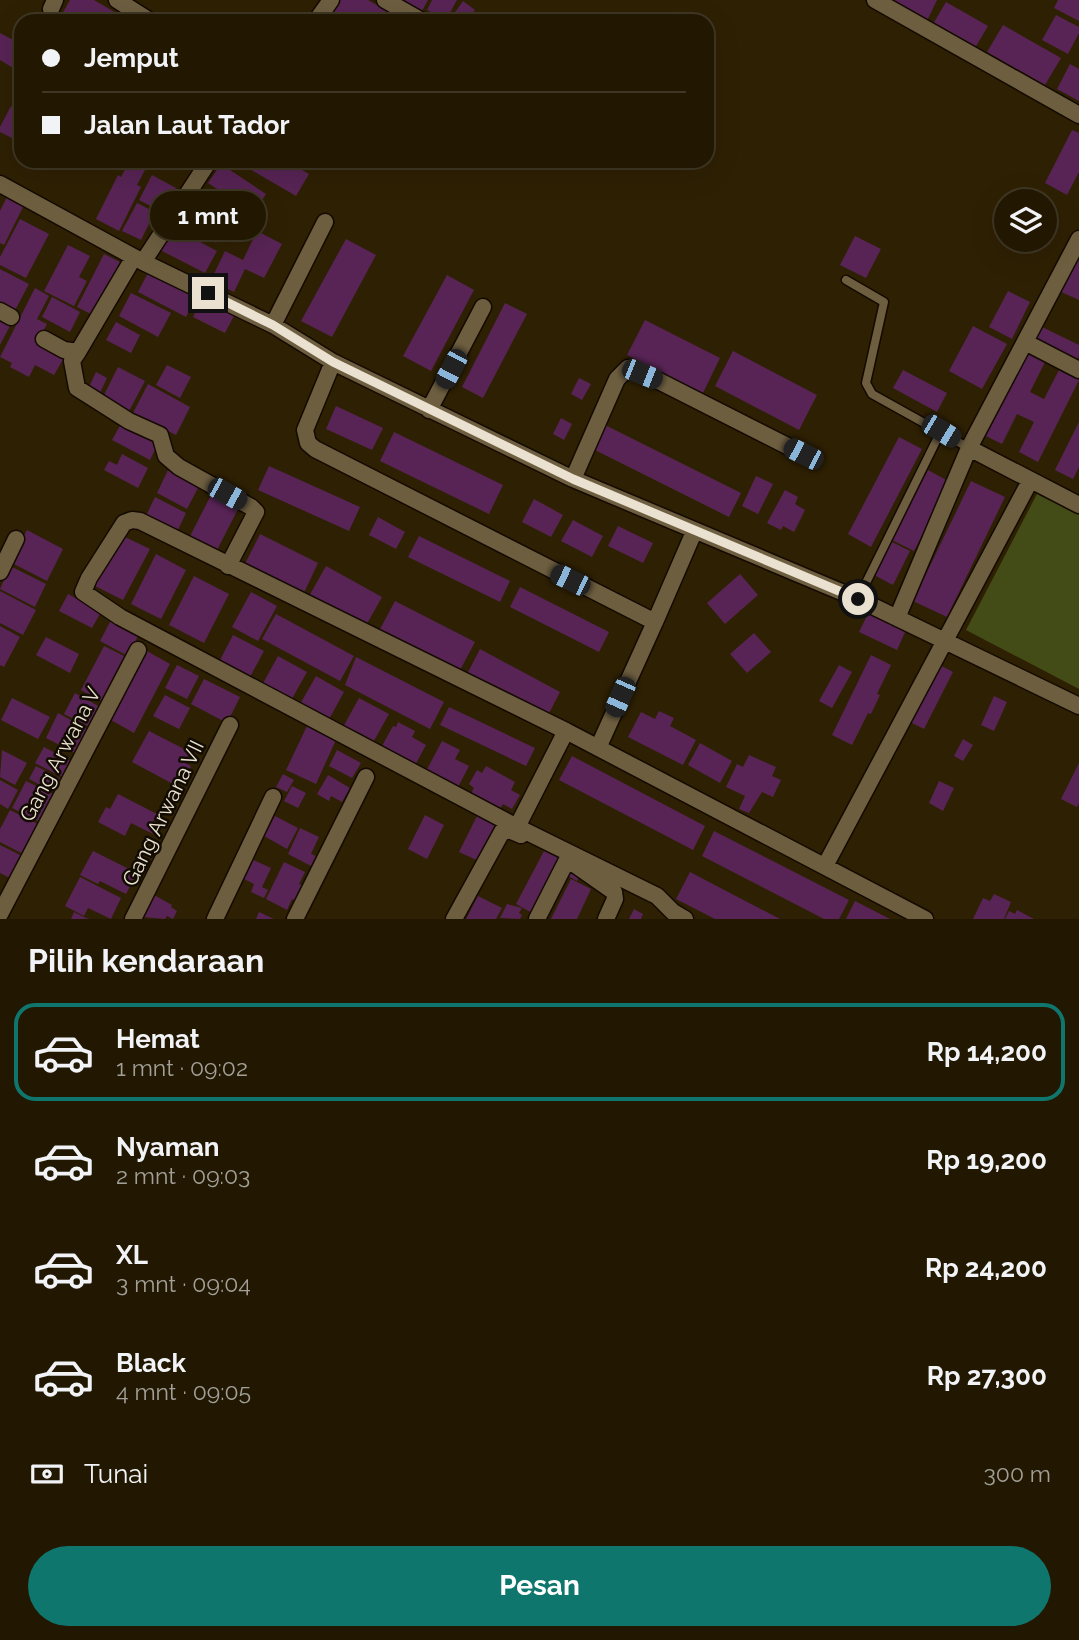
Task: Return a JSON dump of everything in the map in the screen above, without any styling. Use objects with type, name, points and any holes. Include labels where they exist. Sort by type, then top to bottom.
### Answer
[{"type":"street","points":[[117,0],[139,14]]},
{"type":"street","points":[[385,0],[410,14]]},
{"type":"street","points":[[875,0],[1079,115]]},
{"type":"street","points":[[204,168],[72,361],[77,388],[130,421],[160,435],[166,456],[179,467],[256,512],[228,566]]},
{"type":"street","points":[[0,184],[139,260],[273,325],[333,362],[429,410],[573,479],[858,599],[1079,706]]},
{"type":"street","points":[[273,325],[325,222]]},
{"type":"street","points":[[897,618],[970,448],[1079,239]]},
{"type":"street","points":[[429,410],[484,307]]},
{"type":"street","points":[[44,339],[64,351],[78,352]]},
{"type":"street","points":[[1025,342],[1079,370]]},
{"type":"street","points":[[333,362],[305,430],[308,443],[315,449],[655,622]]},
{"type":"street","points":[[573,479],[617,379],[628,368],[803,454]]},
{"type":"street","points":[[970,448],[1079,505]]},
{"type":"street","points":[[824,866],[1030,481]]},
{"type":"street","points":[[685,919],[673,912],[657,896],[517,827],[120,617],[83,592],[124,523],[140,521],[566,731],[925,919]]},
{"type":"street","points":[[597,748],[694,532]]},
{"type":"street","points":[[0,572],[16,539]]},
{"type":"street","name":"Gang Arwana V","points":[[0,915],[138,650]]},
{"type":"street","name":"Gang Arwana VII","points":[[133,919],[230,725]]},
{"type":"street","points":[[517,827],[566,731]]},
{"type":"street","points":[[295,919],[366,777]]},
{"type":"street","points":[[215,919],[272,797]]},
{"type":"street","points":[[454,919],[504,828],[567,860],[614,892],[615,899],[606,919]]},
{"type":"street","points":[[537,919],[567,860]]},
{"type":"lane","points":[[846,280],[884,302],[866,383],[872,394],[970,448]]},
{"type":"lane","points":[[858,599],[941,431]]},
{"type":"green space","points":[[1037,494],[1079,515],[1079,689],[966,630]]},
{"type":"building","points":[[70,0],[94,0],[118,14],[62,14]]},
{"type":"building","points":[[337,0],[368,0],[393,14],[338,14],[331,10]]},
{"type":"building","points":[[399,0],[428,0],[422,11]]},
{"type":"building","points":[[432,0],[457,0],[449,14],[435,14],[427,10]]},
{"type":"building","points":[[881,0],[937,0],[926,23]]},
{"type":"building","points":[[1058,0],[1079,0],[1079,21],[1054,8]]},
{"type":"building","points":[[463,1],[475,10],[472,14],[454,14]]},
{"type":"building","points":[[946,2],[988,26],[975,48],[933,24]]},
{"type":"building","points":[[1056,15],[1079,27],[1079,33],[1068,54],[1042,40]]},
{"type":"building","points":[[1003,25],[1061,58],[1045,85],[987,52]]},
{"type":"building","points":[[0,33],[14,40],[14,68],[0,60]]},
{"type":"building","points":[[1070,64],[1079,69],[1079,101],[1057,89]]},
{"type":"building","points":[[11,106],[14,108],[12,138],[0,132]]},
{"type":"building","points":[[1072,130],[1079,133],[1079,172],[1067,195],[1045,183]]},
{"type":"building","points":[[126,168],[145,170],[137,185],[141,187],[119,231],[96,219],[118,175],[121,177]]},
{"type":"building","points":[[218,168],[227,168],[266,194],[254,213],[208,183]]},
{"type":"building","points":[[248,168],[298,168],[309,174],[296,196]]},
{"type":"building","points":[[152,175],[176,188],[164,213],[139,200]]},
{"type":"building","points":[[9,193],[26,201],[4,245],[0,243],[0,211]]},
{"type":"building","points":[[189,195],[209,206],[195,233],[175,222]]},
{"type":"building","points":[[137,203],[155,212],[141,240],[122,231]]},
{"type":"building","points":[[210,213],[227,222],[216,243],[199,234]]},
{"type":"building","points":[[20,219],[49,234],[26,278],[0,265],[0,257]]},
{"type":"building","points":[[172,227],[217,251],[205,273],[160,250]]},
{"type":"building","points":[[257,231],[282,244],[264,278],[245,269],[234,292],[211,280],[225,251],[243,260]]},
{"type":"building","points":[[855,236],[881,249],[866,278],[840,265]]},
{"type":"building","points":[[346,239],[376,255],[332,337],[301,321]]},
{"type":"building","points":[[68,245],[90,256],[79,277],[87,281],[74,306],[44,291]]},
{"type":"building","points":[[1079,249],[1079,300],[1059,291]]},
{"type":"building","points":[[104,254],[120,262],[93,315],[77,307]]},
{"type":"building","points":[[0,269],[29,284],[13,314],[0,307]]},
{"type":"building","points":[[150,269],[198,293],[186,317],[138,292]]},
{"type":"building","points":[[447,275],[474,290],[431,371],[403,356]]},
{"type":"building","points":[[35,288],[49,296],[37,319],[47,324],[39,339],[65,356],[54,375],[35,365],[29,377],[10,367],[12,363],[0,357]]},
{"type":"building","points":[[1008,291],[1030,302],[1012,339],[989,327]]},
{"type":"building","points":[[131,293],[171,313],[158,337],[119,316]]},
{"type":"building","points":[[204,295],[236,312],[225,333],[193,317]]},
{"type":"building","points":[[52,297],[80,312],[70,332],[42,317]]},
{"type":"building","points":[[505,303],[527,314],[483,398],[462,387]]},
{"type":"building","points":[[0,318],[11,324],[0,345]]},
{"type":"building","points":[[645,320],[720,358],[703,393],[627,355]]},
{"type":"building","points":[[116,322],[140,335],[131,353],[106,340]]},
{"type":"building","points":[[1038,325],[1079,345],[1079,356],[1075,365],[1029,343]]},
{"type":"building","points":[[973,326],[1007,344],[982,389],[949,371]]},
{"type":"building","points":[[733,351],[817,395],[799,430],[715,386]]},
{"type":"building","points":[[1024,352],[1045,362],[1030,392],[1044,399],[1059,370],[1079,380],[1038,462],[1019,452],[1034,422],[1017,414],[1002,444],[982,434]]},
{"type":"building","points":[[167,365],[191,377],[180,398],[156,385]]},
{"type":"building","points":[[118,367],[145,381],[128,413],[102,399]]},
{"type":"building","points":[[903,370],[947,393],[937,412],[893,388]]},
{"type":"building","points":[[96,372],[107,378],[99,395],[88,389]]},
{"type":"building","points":[[579,378],[591,384],[582,400],[571,394]]},
{"type":"building","points":[[148,384],[190,407],[176,435],[133,413]]},
{"type":"building","points":[[336,406],[383,428],[372,450],[326,429]]},
{"type":"building","points":[[561,418],[572,424],[564,440],[553,434]]},
{"type":"building","points":[[122,422],[159,441],[150,460],[112,440]]},
{"type":"building","points":[[1079,422],[1079,467],[1073,479],[1055,470]]},
{"type":"building","points":[[605,425],[741,493],[729,517],[593,449]]},
{"type":"building","points":[[394,432],[503,485],[489,514],[380,461]]},
{"type":"building","points":[[899,437],[922,449],[871,547],[848,534]]},
{"type":"building","points":[[122,454],[148,468],[138,488],[104,470],[109,461],[117,465]]},
{"type":"building","points":[[269,466],[360,507],[349,531],[258,490]]},
{"type":"building","points":[[168,470],[199,486],[187,509],[157,493]]},
{"type":"building","points":[[928,470],[950,482],[914,551],[892,540]]},
{"type":"building","points":[[756,476],[773,484],[758,514],[742,506]]},
{"type":"building","points":[[971,481],[1005,497],[947,617],[913,601]]},
{"type":"building","points":[[785,490],[798,497],[795,504],[805,510],[794,532],[783,526],[781,530],[767,523]]},
{"type":"building","points":[[211,495],[238,509],[213,558],[186,544]]},
{"type":"building","points":[[155,497],[186,513],[176,534],[145,518]]},
{"type":"building","points":[[534,499],[563,515],[551,537],[522,522]]},
{"type":"building","points":[[378,517],[405,532],[396,549],[369,535]]},
{"type":"building","points":[[573,520],[603,536],[592,557],[561,541]]},
{"type":"building","points":[[618,526],[653,543],[643,563],[608,546]]},
{"type":"building","points":[[27,530],[63,549],[47,581],[10,562]]},
{"type":"building","points":[[260,534],[318,563],[303,595],[244,566]]},
{"type":"building","points":[[121,535],[150,549],[123,600],[95,586]]},
{"type":"building","points":[[419,536],[510,581],[500,602],[408,557]]},
{"type":"building","points":[[890,541],[910,551],[893,585],[874,575]]},
{"type":"building","points":[[156,554],[186,570],[161,619],[131,604]]},
{"type":"building","points":[[10,566],[46,584],[35,607],[0,589]]},
{"type":"building","points":[[326,566],[382,597],[364,629],[308,598]]},
{"type":"building","points":[[740,574],[758,595],[725,624],[707,603]]},
{"type":"building","points":[[194,576],[229,594],[204,643],[169,625]]},
{"type":"building","points":[[520,587],[609,632],[599,652],[510,607]]},
{"type":"building","points":[[0,591],[36,610],[23,635],[0,623]]},
{"type":"building","points":[[251,592],[277,606],[258,641],[232,627]]},
{"type":"building","points":[[68,594],[101,612],[92,628],[59,611]]},
{"type":"building","points":[[395,601],[475,642],[458,674],[378,633]]},
{"type":"building","points":[[870,610],[907,628],[897,650],[859,632]]},
{"type":"building","points":[[276,614],[354,656],[340,681],[262,639]]},
{"type":"building","points":[[111,620],[139,634],[128,656],[100,641]]},
{"type":"building","points":[[0,626],[20,637],[4,667],[0,665]]},
{"type":"building","points":[[754,633],[771,652],[747,673],[730,654]]},
{"type":"building","points":[[233,635],[264,651],[250,677],[220,660]]},
{"type":"building","points":[[46,637],[79,654],[70,673],[36,655]]},
{"type":"building","points":[[104,646],[128,658],[105,703],[81,690]]},
{"type":"building","points":[[480,649],[560,692],[545,721],[465,678]]},
{"type":"building","points":[[147,651],[170,664],[134,733],[111,720]]},
{"type":"building","points":[[871,655],[891,665],[871,714],[868,713],[852,745],[832,735]]},
{"type":"building","points":[[278,656],[307,672],[289,704],[281,698],[283,694],[274,688],[272,693],[261,687]]},
{"type":"building","points":[[356,657],[444,702],[430,729],[345,685]]},
{"type":"building","points":[[936,663],[953,672],[924,729],[906,720]]},
{"type":"building","points":[[177,665],[199,676],[187,699],[165,688]]},
{"type":"building","points":[[839,665],[852,672],[832,708],[819,701]]},
{"type":"building","points":[[316,676],[344,692],[327,723],[318,718],[321,713],[312,708],[310,712],[299,706]]},
{"type":"building","points":[[204,679],[240,697],[227,723],[191,704]]},
{"type":"building","points":[[75,693],[102,708],[92,728],[64,714]]},
{"type":"building","points":[[165,695],[190,708],[179,729],[153,716]]},
{"type":"building","points":[[994,696],[1007,702],[994,731],[981,725]]},
{"type":"building","points":[[12,698],[50,717],[38,739],[1,720]]},
{"type":"building","points":[[359,698],[389,714],[371,746],[362,741],[365,736],[356,731],[353,735],[342,729]]},
{"type":"building","points":[[449,707],[535,748],[526,766],[440,725]]},
{"type":"building","points":[[659,711],[674,718],[670,726],[696,740],[683,765],[628,737],[641,712],[655,719]]},
{"type":"building","points":[[58,713],[89,730],[77,754],[46,738]]},
{"type":"building","points":[[398,722],[415,731],[412,737],[426,745],[413,769],[403,764],[406,759],[397,754],[394,759],[386,754],[389,750],[382,746]]},
{"type":"building","points":[[307,726],[336,740],[316,784],[286,770]]},
{"type":"building","points":[[149,731],[190,752],[185,763],[191,766],[186,776],[180,772],[173,784],[132,762]]},
{"type":"building","points":[[963,739],[973,745],[963,761],[954,756]]},
{"type":"building","points":[[442,741],[460,750],[455,759],[469,766],[456,791],[446,785],[449,781],[440,776],[438,780],[425,773]]},
{"type":"building","points":[[700,743],[732,761],[720,783],[688,765]]},
{"type":"building","points":[[44,747],[77,764],[68,780],[35,763]]},
{"type":"building","points":[[2,750],[27,763],[15,785],[0,777]]},
{"type":"building","points":[[337,750],[361,763],[352,778],[329,766]]},
{"type":"building","points":[[749,755],[776,767],[772,776],[781,780],[773,797],[762,792],[749,813],[739,809],[745,796],[726,787],[737,764],[743,767]]},
{"type":"building","points":[[572,756],[705,826],[693,850],[559,780]]},
{"type":"building","points":[[1079,763],[1079,803],[1077,807],[1061,799]]},
{"type":"building","points":[[36,766],[65,781],[59,795],[29,779]]},
{"type":"building","points":[[486,766],[515,782],[511,790],[520,795],[512,809],[503,804],[497,813],[489,808],[491,804],[482,798],[480,803],[469,797],[474,788],[469,784],[477,770],[482,773]]},
{"type":"building","points":[[283,774],[294,780],[287,792],[276,787]]},
{"type":"building","points":[[328,775],[350,788],[342,802],[331,796],[329,801],[317,794]]},
{"type":"building","points":[[0,780],[18,790],[8,809],[0,804]]},
{"type":"building","points":[[26,781],[57,796],[42,823],[12,808]]},
{"type":"building","points":[[939,781],[954,788],[943,811],[929,803]]},
{"type":"building","points":[[292,786],[306,793],[298,808],[284,801]]},
{"type":"building","points":[[118,794],[157,814],[153,821],[159,823],[153,834],[131,823],[125,836],[98,822],[106,807],[110,809]]},
{"type":"building","points":[[10,810],[40,825],[25,855],[0,842],[0,829]]},
{"type":"building","points":[[478,814],[500,825],[481,862],[459,852]]},
{"type":"building","points":[[425,815],[444,825],[427,859],[408,849]]},
{"type":"building","points":[[275,816],[298,828],[287,849],[264,836]]},
{"type":"building","points":[[300,828],[319,837],[311,854],[316,856],[311,866],[288,854]]},
{"type":"building","points":[[714,831],[849,900],[839,919],[824,919],[702,856]]},
{"type":"building","points":[[0,845],[24,857],[12,879],[0,873]]},
{"type":"building","points":[[93,851],[137,873],[126,894],[80,875]]},
{"type":"building","points":[[544,851],[562,860],[534,914],[516,904]]},
{"type":"building","points":[[251,859],[271,868],[262,887],[268,890],[264,898],[251,892],[254,884],[242,878]]},
{"type":"building","points":[[284,862],[305,872],[299,884],[303,886],[296,901],[292,899],[287,910],[266,899]]},
{"type":"building","points":[[568,863],[582,871],[577,881],[563,873]]},
{"type":"building","points":[[690,872],[780,919],[715,919],[676,899]]},
{"type":"building","points":[[80,877],[121,898],[111,919],[88,908],[84,916],[65,906]]},
{"type":"building","points":[[571,879],[591,889],[577,919],[551,919]]},
{"type":"building","points":[[994,894],[1011,902],[1004,919],[973,919],[983,898],[990,901]]},
{"type":"building","points":[[154,895],[177,911],[173,919],[167,916],[165,919],[143,917]]},
{"type":"building","points":[[478,896],[502,908],[496,919],[466,919]]},
{"type":"building","points":[[855,901],[890,919],[846,919]]},
{"type":"building","points":[[507,904],[522,908],[520,919],[500,918]]},
{"type":"building","points":[[634,909],[643,914],[641,919],[629,919]]},
{"type":"building","points":[[1017,910],[1034,919],[1005,919],[1009,911],[1015,914]]},
{"type":"building","points":[[74,912],[86,918],[90,919],[71,919]]},
{"type":"building","points":[[259,912],[274,919],[256,919]]},
{"type":"route","points":[[208,293],[273,325],[333,362],[573,479],[858,599]]}]
